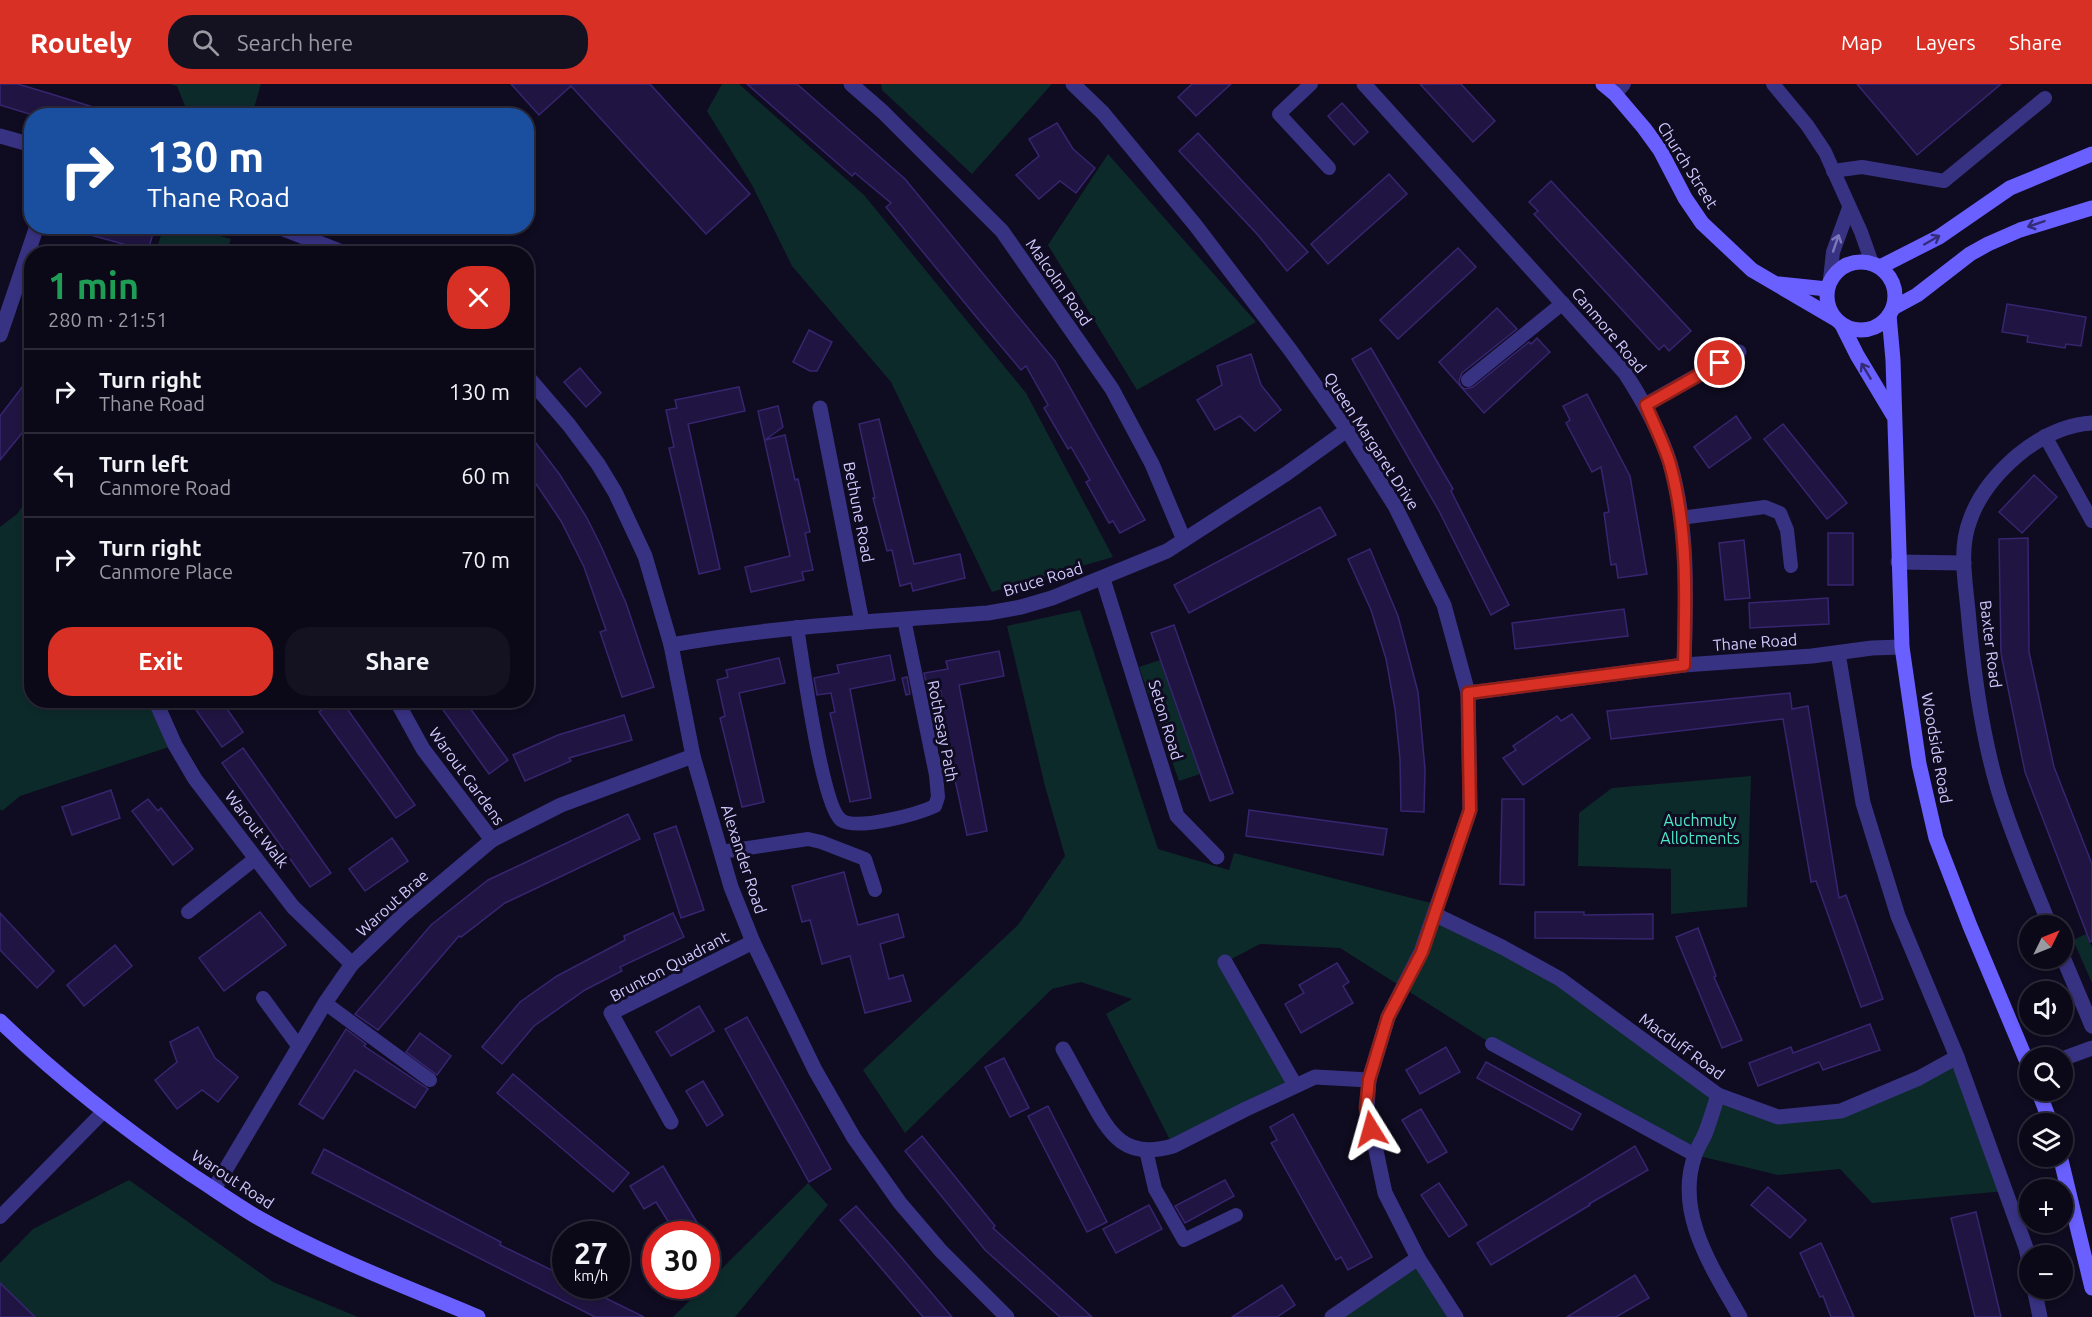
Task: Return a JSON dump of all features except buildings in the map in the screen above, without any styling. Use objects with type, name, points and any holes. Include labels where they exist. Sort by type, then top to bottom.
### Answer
[{"type":"street","name":"Malcolm Road","points":[[851,84],[883,112],[1002,231],[1112,389],[1152,464],[1184,540]]},
{"type":"street","name":"Queen Margaret Drive","points":[[1073,84],[1103,113],[1196,225],[1291,351],[1347,430],[1395,506],[1444,605],[1468,693],[1470,810],[1422,952],[1388,1017],[1369,1080],[1366,1108],[1385,1193],[1418,1258],[1456,1317]]},
{"type":"street","name":"Canmore Road","points":[[1364,84],[1625,372],[1646,405],[1670,462],[1680,518],[1686,595],[1684,665]]},
{"type":"street","name":"Church Street","points":[[1603,84],[1620,89],[1660,150],[1685,198],[1702,223],[1752,270],[1838,322]]},
{"type":"street","points":[[0,136],[24,143]]},
{"type":"street","points":[[1876,265],[1939,237],[2010,188],[2092,154]]},
{"type":"street","points":[[1891,312],[1895,297],[1894,285],[1888,275],[1876,265],[1863,261],[1844,266],[1829,284],[1829,309],[1838,322],[1852,329],[1872,328],[1882,323],[1891,312],[1970,254],[1988,244],[2028,227],[2092,208]]},
{"type":"street","points":[[296,234],[327,246]]},
{"type":"street","points":[[0,335],[24,264]]},
{"type":"street","name":"Church Street","points":[[1774,283],[1829,284]]},
{"type":"street","name":"Woodside Road","points":[[1891,312],[1902,647],[1918,764],[1936,838],[2021,1047]]},
{"type":"street","name":"Woodside Road","points":[[1838,322],[1893,415]]},
{"type":"street","points":[[1646,405],[1739,352]]},
{"type":"street","name":"Alexander Road","points":[[534,384],[585,445],[615,492],[645,556],[671,645],[693,756],[731,887],[753,942],[815,1070],[863,1151],[900,1203],[934,1243],[1006,1317]]},
{"type":"street","name":"Bethune Road","points":[[820,408],[862,622]]},
{"type":"street","name":"Baxter Road","points":[[2046,915],[1997,788],[1971,651],[1964,563],[1965,541],[1969,520],[1978,502],[2008,463],[2045,436],[2065,427],[2092,423]]},
{"type":"street","name":"Bruce Road","points":[[671,645],[727,635],[797,627],[988,613],[1052,598],[1167,551],[1286,474],[1347,430]]},
{"type":"street","points":[[1898,562],[1964,563]]},
{"type":"street","name":"Seton Road","points":[[1103,579],[1177,816],[1217,857]]},
{"type":"street","name":"Thane Road","points":[[1468,693],[1684,665],[1902,647]]},
{"type":"street","points":[[1838,653],[1863,803],[1898,916],[1958,1057],[2025,1245]]},
{"type":"street","name":"Warout Walk","points":[[158,708],[175,745],[195,779],[293,907],[316,932],[352,964]]},
{"type":"street","name":"Warout Gardens","points":[[400,708],[423,749],[492,840]]},
{"type":"street","name":"Warout Brae","points":[[214,1189],[325,1003],[352,964],[403,915],[492,840],[561,804],[693,756]]},
{"type":"street","name":"Macduff Road","points":[[1436,915],[1502,947],[1560,979],[1718,1095],[1778,1117],[1841,1111],[1919,1078],[1958,1057]]},
{"type":"street","name":"Brunton Quadrant","points":[[671,1122],[612,1013],[753,942]]},
{"type":"street","points":[[1225,962],[1295,1085]]},
{"type":"street","points":[[2068,969],[2092,1026]]},
{"type":"street","name":"Warout Road","points":[[0,1021],[48,1066],[103,1112],[257,1217],[324,1250],[478,1317]]},
{"type":"street","points":[[2073,1055],[2092,1048]]},
{"type":"street","points":[[1063,1049],[1106,1128],[1117,1140],[1131,1147],[1146,1150],[1160,1150],[1173,1146],[1315,1077],[1369,1080]]},
{"type":"street","points":[[1718,1095],[1705,1135],[1695,1155],[1689,1196],[1693,1222],[1713,1270],[1740,1317]]},
{"type":"street","points":[[2063,1167],[2092,1288]]},
{"type":"street","points":[[1332,1317],[1418,1258]]},
{"type":"street","points":[[2036,1299],[2040,1317]]},
{"type":"lane","points":[[1311,84],[1279,114],[1329,168]]},
{"type":"lane","points":[[1773,84],[1807,125],[1825,152],[1876,265]]},
{"type":"lane","points":[[1833,171],[1862,167],[1944,182],[2045,98]]},
{"type":"lane","points":[[1829,284],[1833,252],[1849,208]]},
{"type":"lane","points":[[1468,380],[1563,303]]},
{"type":"lane","points":[[2045,436],[2092,521]]},
{"type":"lane","points":[[1680,518],[1765,507],[1780,513],[1787,530],[1791,566]]},
{"type":"lane","name":"Rothesay Path","points":[[797,627],[807,694],[826,786],[833,809],[840,819],[849,824],[923,812],[935,806],[938,797],[936,775],[904,619]]},
{"type":"lane","points":[[722,852],[798,839],[822,842],[865,858],[875,890]]},
{"type":"lane","points":[[188,912],[256,858]]},
{"type":"lane","points":[[263,998],[299,1047]]},
{"type":"lane","points":[[325,1003],[430,1080]]},
{"type":"lane","points":[[1492,1044],[1695,1155]]},
{"type":"lane","points":[[0,1217],[103,1112]]},
{"type":"lane","points":[[1146,1150],[1155,1189],[1184,1240],[1236,1215]]},
{"type":"green space","points":[[170,84],[261,84],[254,108],[186,108],[177,86]]},
{"type":"green space","points":[[722,84],[739,84],[864,195],[1026,393],[1113,557],[992,592],[891,382],[792,266],[752,185],[707,111]]},
{"type":"green space","points":[[881,84],[1052,84],[972,174],[882,90]]},
{"type":"green space","points":[[1108,154],[1256,322],[1137,390],[1048,245]]},
{"type":"green space","points":[[162,234],[213,234],[231,239],[228,246],[157,246]]},
{"type":"green space","points":[[24,504],[24,708],[156,708],[175,745],[20,796],[2,811],[0,809],[0,527],[17,514]]},
{"type":"green space","points":[[1080,610],[1158,849],[1229,870],[1234,853],[1439,905],[1436,915],[1560,979],[1718,1095],[1778,1117],[1841,1111],[1957,1057],[2006,1191],[1872,1203],[1840,1169],[1778,1175],[1695,1155],[1492,1044],[1340,948],[1260,944],[1226,962],[1295,1085],[1173,1146],[1106,1014],[1132,999],[1081,982],[1052,989],[905,1133],[863,1070],[1018,925],[1065,856],[1045,786],[1007,626]]},
{"type":"green space","points":[[1160,660],[1200,774],[1179,781],[1139,667]]},
{"type":"green space","name":"Auchmuty Allotments","points":[[1751,776],[1747,907],[1671,914],[1671,869],[1578,866],[1579,813],[1612,788]]},
{"type":"green space","points":[[2086,934],[2092,947],[2092,983],[2073,940]]},
{"type":"green space","points":[[129,1180],[273,1282],[358,1317],[0,1317],[0,1263],[33,1229]]},
{"type":"green space","points":[[808,1183],[828,1205],[735,1317],[673,1317],[691,1299],[720,1299],[720,1270]]},
{"type":"green space","points":[[1418,1258],[1456,1317],[1331,1317]]},
{"type":"route","points":[[1371,1129],[1366,1108],[1369,1080],[1388,1017],[1422,952],[1470,810],[1468,693],[1684,665],[1686,595],[1677,496],[1670,462],[1646,405],[1720,363]]}]
